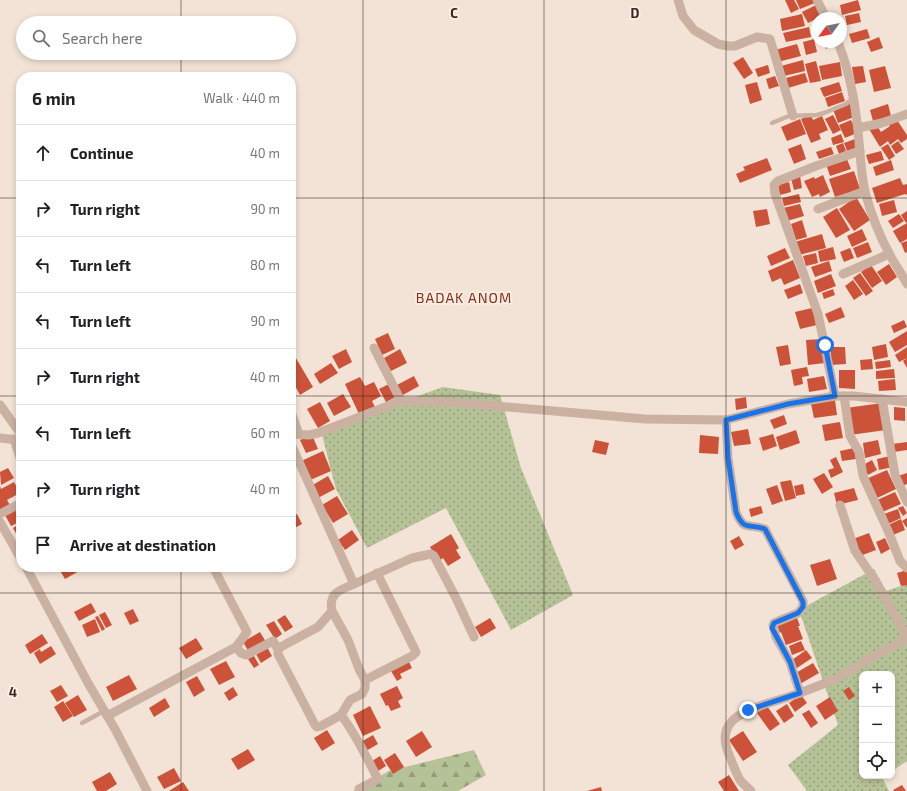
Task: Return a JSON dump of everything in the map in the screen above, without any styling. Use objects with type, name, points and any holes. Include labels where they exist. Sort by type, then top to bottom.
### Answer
[{"type":"street","points":[[678,0],[683,16],[694,30],[718,44],[734,46],[758,37],[770,39],[793,116]]},
{"type":"street","points":[[817,0],[823,12]]},
{"type":"street","points":[[840,48],[846,63],[853,98],[865,191],[873,218],[889,254],[906,280]]},
{"type":"street","points":[[858,128],[882,123],[907,114]]},
{"type":"street","points":[[860,151],[784,178],[778,181],[773,189],[818,314],[850,436],[858,452],[863,476],[900,561],[902,565],[907,568]]},
{"type":"street","points":[[818,209],[865,191]]},
{"type":"street","points":[[843,274],[889,254]]},
{"type":"street","points":[[374,348],[401,401]]},
{"type":"street","points":[[296,434],[309,435],[328,430],[401,401],[450,402],[645,419],[726,420],[788,404],[839,396],[854,396],[907,402]]},
{"type":"street","points":[[882,399],[895,475],[907,502]]},
{"type":"street","points":[[0,404],[16,433]]},
{"type":"street","points":[[726,420],[728,458],[736,512],[743,524],[750,527],[765,529],[803,602],[803,607],[798,613],[774,623],[772,628],[788,658],[800,693]]},
{"type":"street","points":[[0,438],[16,438]]},
{"type":"street","points":[[296,455],[354,584]]},
{"type":"street","points":[[751,791],[740,779],[725,743],[729,723],[739,714],[748,710],[800,693],[836,679],[869,659],[889,650],[907,638],[875,580],[855,551],[840,504]]},
{"type":"street","points":[[0,514],[16,506]]},
{"type":"street","points":[[0,522],[16,550]]},
{"type":"street","points":[[236,647],[241,653],[246,655],[273,641],[278,649],[278,654],[315,725],[317,727],[321,726],[340,715],[350,700],[362,694],[365,688],[365,680],[359,670],[348,640],[332,611],[330,603],[332,596],[342,589],[412,558],[431,554],[434,556],[457,600],[474,637]]},
{"type":"street","points":[[29,572],[70,652],[106,714],[147,791]]},
{"type":"street","points":[[106,714],[236,647],[248,632],[216,572]]},
{"type":"street","points":[[365,680],[412,656],[416,652],[377,573]]},
{"type":"street","points":[[278,649],[318,627],[332,611]]},
{"type":"street","points":[[340,715],[352,729],[378,779],[359,789],[360,791]]},
{"type":"lane","points":[[772,123],[793,116],[817,115],[824,113],[846,104],[853,98]]},
{"type":"lane","points":[[82,723],[106,714]]},
{"type":"green space","points":[[443,387],[500,395],[521,468],[573,595],[511,630],[446,508],[367,548],[336,489],[321,431]]},
{"type":"green space","points":[[874,569],[886,591],[907,584],[907,761],[895,769],[895,671],[859,671],[859,779],[883,779],[889,791],[807,791],[788,765],[838,725],[799,610]]},
{"type":"green space","points":[[474,750],[486,775],[458,791],[353,791],[389,771]]},
{"type":"building","points":[[785,0],[794,0],[799,9],[791,13]]},
{"type":"building","points":[[796,0],[813,0],[815,3],[800,9]]},
{"type":"building","points":[[858,0],[861,10],[847,14],[847,12],[841,12],[840,5]]},
{"type":"building","points":[[816,5],[820,12],[811,12],[811,22],[808,23],[802,12]]},
{"type":"building","points":[[859,13],[861,22],[847,25],[847,16]]},
{"type":"building","points":[[802,14],[805,26],[782,31],[780,19]]},
{"type":"building","points":[[809,27],[811,37],[786,42],[783,33]]},
{"type":"building","points":[[867,29],[870,38],[852,43],[849,34]]},
{"type":"building","points":[[879,37],[883,48],[871,52],[867,42]]},
{"type":"building","points":[[811,40],[811,48],[816,48],[817,52],[806,55],[803,42]]},
{"type":"building","points":[[797,44],[801,56],[778,62],[775,50]]},
{"type":"building","points":[[743,57],[753,73],[744,79],[733,63]]},
{"type":"building","points":[[803,60],[805,71],[784,76],[781,66]]},
{"type":"building","points":[[816,61],[821,81],[810,83],[805,64]]},
{"type":"building","points":[[840,62],[842,76],[822,80],[819,66]]},
{"type":"building","points":[[768,65],[770,73],[758,77],[755,69]]},
{"type":"building","points":[[863,66],[866,82],[855,84],[852,67]]},
{"type":"building","points":[[885,66],[891,88],[874,92],[869,70]]},
{"type":"building","points":[[805,73],[808,82],[788,88],[786,78]]},
{"type":"building","points":[[775,76],[779,86],[769,89],[766,79]]},
{"type":"building","points":[[757,82],[762,100],[750,104],[745,85]]},
{"type":"building","points":[[839,82],[842,91],[824,97],[820,88]]},
{"type":"building","points":[[842,92],[845,101],[828,107],[825,98]]},
{"type":"building","points":[[850,104],[854,117],[838,123],[833,109]]},
{"type":"building","points":[[888,104],[891,116],[873,121],[870,110]]},
{"type":"building","points":[[811,115],[813,120],[822,116],[828,130],[819,134],[821,139],[811,143],[801,119]]},
{"type":"building","points":[[833,115],[841,130],[833,134],[825,119]]},
{"type":"building","points":[[800,119],[806,134],[787,141],[781,127]]},
{"type":"building","points":[[851,120],[857,133],[845,138],[839,125]]},
{"type":"building","points":[[897,120],[907,135],[907,139],[901,143],[898,139],[890,145],[888,141],[880,147],[869,129],[876,124],[881,132]]},
{"type":"building","points":[[841,134],[844,142],[833,145],[831,138]]},
{"type":"building","points":[[855,139],[858,147],[847,151],[844,143]]},
{"type":"building","points":[[898,141],[904,149],[896,154],[891,146]]},
{"type":"building","points":[[843,143],[846,151],[839,154],[836,146]]},
{"type":"building","points":[[801,144],[806,159],[794,164],[788,149]]},
{"type":"building","points":[[888,144],[895,156],[889,160],[881,148]]},
{"type":"building","points":[[831,147],[834,154],[819,159],[816,152]]},
{"type":"building","points":[[881,151],[884,160],[869,164],[866,155]]},
{"type":"building","points":[[846,157],[851,169],[830,176],[826,164]]},
{"type":"building","points":[[767,158],[772,170],[740,183],[736,174],[745,170],[743,167]]},
{"type":"building","points":[[891,160],[894,170],[876,176],[873,167]]},
{"type":"building","points":[[854,171],[860,189],[835,197],[829,179]]},
{"type":"building","points":[[823,175],[830,192],[820,197],[819,194],[812,197],[804,181],[814,177],[815,179]]},
{"type":"building","points":[[800,176],[802,188],[794,190],[791,178]]},
{"type":"building","points":[[900,178],[903,185],[907,184],[907,194],[877,203],[872,188]]},
{"type":"building","points":[[789,182],[791,192],[780,195],[778,185]]},
{"type":"building","points":[[799,194],[801,202],[784,206],[782,198]]},
{"type":"building","points":[[856,197],[870,220],[854,231],[839,209]]},
{"type":"building","points":[[894,200],[897,212],[882,216],[879,204]]},
{"type":"building","points":[[800,204],[804,216],[787,221],[783,208]]},
{"type":"building","points":[[837,208],[850,230],[836,238],[823,217]]},
{"type":"building","points":[[767,209],[770,224],[756,227],[753,211]]},
{"type":"building","points":[[907,211],[907,222],[906,223],[901,215]]},
{"type":"building","points":[[899,214],[904,221],[893,228],[888,221]]},
{"type":"building","points":[[802,220],[807,237],[796,240],[791,224]]},
{"type":"building","points":[[907,223],[907,239],[900,243],[893,231]]},
{"type":"building","points":[[862,229],[867,240],[852,247],[847,236]]},
{"type":"building","points":[[822,234],[826,248],[799,255],[795,242]]},
{"type":"building","points":[[907,241],[907,252],[905,253],[901,243]]},
{"type":"building","points":[[868,242],[872,252],[857,258],[853,248]]},
{"type":"building","points":[[833,247],[836,259],[820,262],[818,251]]},
{"type":"building","points":[[785,248],[790,258],[771,266],[767,256]]},
{"type":"building","points":[[850,248],[854,258],[844,262],[840,252]]},
{"type":"building","points":[[816,253],[818,263],[806,266],[803,256]]},
{"type":"building","points":[[793,260],[800,278],[784,285],[781,278],[772,282],[768,271]]},
{"type":"building","points":[[829,261],[832,271],[815,277],[811,267]]},
{"type":"building","points":[[889,264],[897,277],[886,285],[877,272]]},
{"type":"building","points":[[871,265],[882,281],[872,288],[861,272]]},
{"type":"building","points":[[860,273],[873,291],[866,296],[853,278]]},
{"type":"building","points":[[831,274],[836,286],[818,293],[814,281]]},
{"type":"building","points":[[853,280],[863,294],[854,300],[845,286]]},
{"type":"building","points":[[800,284],[803,293],[788,299],[784,290]]},
{"type":"building","points":[[833,289],[835,295],[824,299],[822,293]]},
{"type":"building","points":[[841,307],[845,317],[829,323],[825,314]]},
{"type":"building","points":[[812,308],[817,325],[800,329],[795,312]]},
{"type":"building","points":[[904,320],[907,327],[894,333],[891,326]]},
{"type":"building","points":[[907,331],[907,345],[895,352],[889,342]]},
{"type":"building","points":[[388,333],[395,349],[382,355],[375,339]]},
{"type":"building","points":[[822,339],[825,363],[808,365],[806,340]]},
{"type":"building","points":[[886,344],[888,357],[874,360],[872,347]]},
{"type":"building","points":[[788,345],[791,364],[780,366],[776,347]]},
{"type":"building","points":[[831,347],[845,347],[846,364],[831,365]]},
{"type":"building","points":[[907,347],[907,358],[899,362],[895,355]]},
{"type":"building","points":[[346,349],[352,362],[339,369],[332,356]]},
{"type":"building","points":[[400,349],[407,363],[391,371],[384,358]]},
{"type":"building","points":[[296,358],[313,387],[300,395],[296,388]]},
{"type":"building","points":[[907,358],[907,368],[903,361]]},
{"type":"building","points":[[872,359],[873,369],[861,370],[860,360]]},
{"type":"building","points":[[890,360],[891,367],[876,369],[875,362]]},
{"type":"building","points":[[331,363],[338,373],[320,384],[314,374]]},
{"type":"building","points":[[807,367],[809,376],[802,377],[803,384],[794,386],[791,370]]},
{"type":"building","points":[[894,369],[895,378],[876,379],[876,371]]},
{"type":"building","points":[[839,370],[855,370],[855,389],[839,388]]},
{"type":"building","points":[[414,376],[419,386],[401,396],[395,386]]},
{"type":"building","points":[[824,376],[827,389],[809,392],[807,379]]},
{"type":"building","points":[[360,377],[365,386],[374,382],[381,396],[372,401],[375,407],[359,414],[345,384]]},
{"type":"building","points":[[895,379],[896,390],[879,391],[878,381]]},
{"type":"building","points":[[389,384],[396,397],[386,402],[379,389]]},
{"type":"building","points":[[343,394],[351,407],[334,416],[327,403]]},
{"type":"building","points":[[746,397],[747,408],[736,410],[735,399]]},
{"type":"building","points":[[835,400],[837,415],[814,418],[811,404]]},
{"type":"building","points":[[320,402],[330,421],[318,428],[307,409]]},
{"type":"building","points":[[882,403],[886,430],[850,435],[846,408]]},
{"type":"building","points":[[894,407],[905,408],[905,421],[894,420]]},
{"type":"building","points":[[784,415],[787,424],[774,429],[770,420]]},
{"type":"building","points":[[840,422],[843,438],[825,441],[822,425]]},
{"type":"building","points":[[748,429],[751,444],[734,446],[731,432]]},
{"type":"building","points":[[796,430],[800,443],[780,450],[776,437]]},
{"type":"building","points":[[773,434],[777,446],[763,451],[759,438]]},
{"type":"building","points":[[312,435],[318,449],[306,453],[300,440]]},
{"type":"building","points":[[700,435],[719,437],[718,454],[699,453]]},
{"type":"building","points":[[595,440],[609,443],[606,455],[592,452]]},
{"type":"building","points":[[878,440],[881,454],[865,458],[863,443]]},
{"type":"building","points":[[907,442],[907,450],[894,452],[892,444]]},
{"type":"building","points":[[854,448],[856,459],[842,461],[840,451]]},
{"type":"building","points":[[323,451],[331,471],[308,481],[299,462]]},
{"type":"building","points":[[890,456],[893,467],[879,470],[877,459]]},
{"type":"building","points":[[836,457],[843,472],[831,478],[828,470],[834,468],[830,460]]},
{"type":"building","points":[[872,460],[877,470],[868,475],[863,465]]},
{"type":"building","points":[[8,468],[14,478],[1,485],[0,472]]},
{"type":"building","points":[[887,470],[896,489],[875,499],[866,479]]},
{"type":"building","points":[[824,473],[833,487],[822,494],[813,479]]},
{"type":"building","points":[[907,473],[907,484],[902,486],[898,476]]},
{"type":"building","points":[[328,476],[335,489],[318,498],[311,486]]},
{"type":"building","points":[[791,480],[796,498],[785,501],[780,482]]},
{"type":"building","points":[[14,482],[16,486],[16,495],[7,500],[10,505],[0,510],[0,486],[1,489]]},
{"type":"building","points":[[803,484],[805,494],[796,496],[794,486]]},
{"type":"building","points":[[777,485],[783,501],[772,505],[766,489]]},
{"type":"building","points":[[854,488],[858,500],[837,505],[834,493]]},
{"type":"building","points":[[895,492],[901,504],[880,513],[875,501]]},
{"type":"building","points":[[337,496],[348,514],[333,523],[322,505]]},
{"type":"building","points":[[761,506],[763,513],[751,517],[749,509]]},
{"type":"building","points":[[903,506],[907,513],[903,516],[898,508]]},
{"type":"building","points":[[898,509],[901,518],[888,524],[884,514]]},
{"type":"building","points":[[16,510],[16,524],[11,526],[5,515]]},
{"type":"building","points":[[296,514],[302,524],[296,527]]},
{"type":"building","points":[[907,518],[907,528],[902,521]]},
{"type":"building","points":[[901,519],[905,530],[893,535],[888,525]]},
{"type":"building","points":[[16,526],[16,533],[13,528]]},
{"type":"building","points":[[352,530],[359,540],[345,550],[338,540]]},
{"type":"building","points":[[869,533],[876,550],[860,556],[853,539]]},
{"type":"building","points":[[451,534],[459,548],[456,550],[461,558],[448,566],[443,558],[439,561],[430,547]]},
{"type":"building","points":[[739,536],[744,545],[735,550],[730,541]]},
{"type":"building","points":[[885,538],[890,549],[881,554],[876,542]]},
{"type":"building","points":[[830,559],[837,579],[817,586],[810,565]]},
{"type":"building","points":[[907,570],[907,585],[901,586],[897,573]]},
{"type":"building","points":[[61,572],[77,572],[65,579]]},
{"type":"building","points":[[91,603],[96,612],[79,621],[74,612]]},
{"type":"building","points":[[133,609],[139,621],[130,625],[124,613]]},
{"type":"building","points":[[105,612],[112,625],[106,628],[99,615]]},
{"type":"building","points":[[285,615],[293,627],[285,632],[277,620]]},
{"type":"building","points":[[796,615],[803,639],[786,645],[776,623]]},
{"type":"building","points":[[98,616],[105,629],[102,631],[95,617]]},
{"type":"building","points":[[490,618],[496,628],[481,637],[475,627]]},
{"type":"building","points":[[95,619],[100,632],[87,637],[82,625]]},
{"type":"building","points":[[274,621],[282,634],[275,639],[266,625]]},
{"type":"building","points":[[260,632],[266,642],[249,652],[243,642]]},
{"type":"building","points":[[42,634],[48,643],[30,654],[25,645]]},
{"type":"building","points":[[196,638],[203,649],[186,659],[179,648]]},
{"type":"building","points":[[801,641],[805,650],[792,655],[789,646]]},
{"type":"building","points":[[51,646],[56,654],[40,664],[34,653],[40,649],[41,652]]},
{"type":"building","points":[[267,647],[272,656],[261,663],[256,654]]},
{"type":"building","points":[[806,650],[812,658],[797,668],[792,660]]},
{"type":"building","points":[[254,656],[259,665],[254,668],[248,659]]},
{"type":"building","points":[[226,661],[235,677],[219,685],[210,669]]},
{"type":"building","points":[[409,662],[412,668],[400,674],[402,678],[397,681],[391,671]]},
{"type":"building","points":[[813,663],[819,673],[800,684],[794,674]]},
{"type":"building","points":[[129,675],[137,689],[113,701],[106,687]]},
{"type":"building","points":[[197,676],[205,690],[194,697],[186,682]]},
{"type":"building","points":[[61,685],[68,696],[57,702],[50,691]]},
{"type":"building","points":[[397,686],[403,698],[398,701],[401,707],[391,711],[388,705],[386,706],[380,694]]},
{"type":"building","points":[[233,687],[238,695],[229,701],[224,693]]},
{"type":"building","points":[[849,687],[855,696],[849,700],[843,691]]},
{"type":"building","points":[[78,695],[87,710],[74,717],[65,703]]},
{"type":"building","points":[[801,695],[807,703],[795,712],[789,703]]},
{"type":"building","points":[[830,697],[838,711],[825,720],[816,706]]},
{"type":"building","points":[[165,698],[170,707],[154,717],[149,708]]},
{"type":"building","points":[[63,701],[73,716],[63,722],[54,707]]},
{"type":"building","points":[[787,704],[794,716],[784,723],[776,711]]},
{"type":"building","points":[[370,706],[381,728],[363,736],[353,715]]},
{"type":"building","points":[[767,706],[780,724],[770,731],[757,713]]},
{"type":"building","points":[[809,710],[818,723],[811,728],[802,714]]},
{"type":"building","points":[[327,730],[335,743],[322,751],[314,738]]},
{"type":"building","points":[[422,731],[432,747],[416,757],[406,741]]},
{"type":"building","points":[[743,731],[757,752],[743,761],[729,740]]},
{"type":"building","points":[[373,735],[378,744],[366,751],[361,742]]},
{"type":"building","points":[[248,749],[255,760],[238,770],[231,759]]},
{"type":"building","points":[[395,753],[404,767],[393,774],[384,760]]},
{"type":"building","points":[[380,756],[386,766],[378,771],[372,761]]},
{"type":"building","points":[[174,768],[181,781],[164,789],[157,777]]},
{"type":"building","points":[[110,772],[117,784],[106,791],[97,791],[92,782]]},
{"type":"building","points":[[729,775],[739,791],[724,791],[718,782]]},
{"type":"building","points":[[183,782],[189,791],[169,791]]},
{"type":"building","points":[[902,785],[906,791],[893,790]]},
{"type":"building","points":[[601,787],[602,791],[587,791]]},
{"type":"district","name":"BADAK ANOM","points":[[464,298]]},
{"type":"route","points":[[748,710],[800,693],[790,662],[776,637],[772,625],[798,613],[802,610],[803,602],[765,529],[750,527],[743,524],[736,512],[728,458],[726,420],[788,404],[835,396],[825,345]]}]
